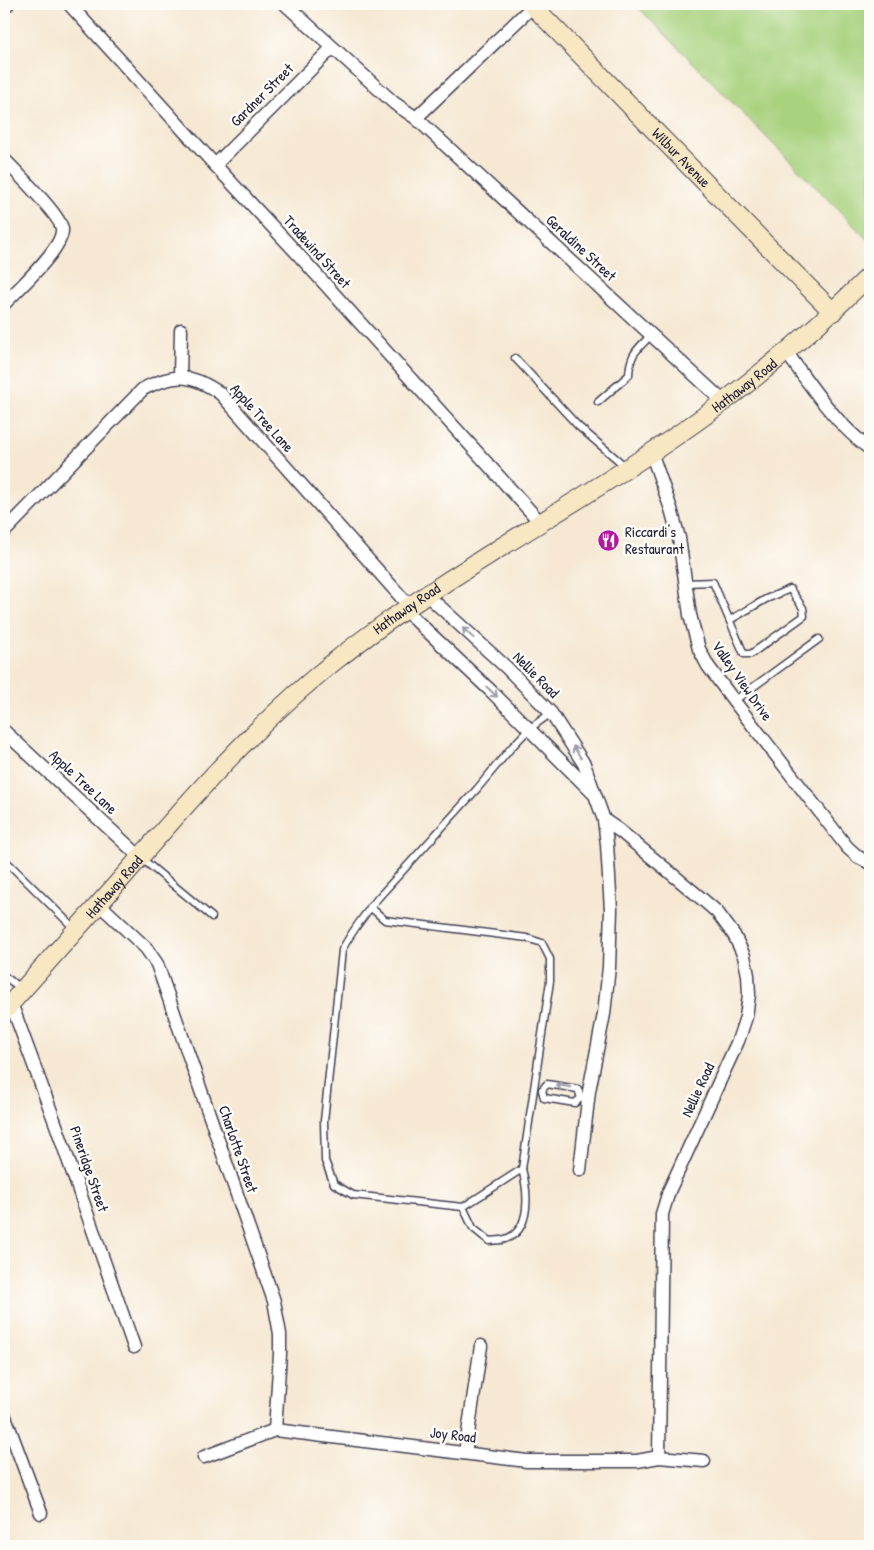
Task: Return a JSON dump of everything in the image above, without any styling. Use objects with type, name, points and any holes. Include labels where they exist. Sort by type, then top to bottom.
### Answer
[{"type":"main road","name":"Wilbur Avenue","points":[[532,5],[833,312]]},
{"type":"main road","name":"Hathaway Road","points":[[7,1007],[209,781],[289,701],[334,662],[427,595],[627,468],[724,402],[787,353],[833,312],[870,275]]},
{"type":"street","points":[[4,7],[8,4]]},
{"type":"street","name":"Tradewind Street","points":[[69,4],[540,522]]},
{"type":"street","name":"Geraldine Street","points":[[285,4],[394,103],[416,118],[724,402]]},
{"type":"street","points":[[416,118],[532,5]]},
{"type":"street","name":"Gardner Street","points":[[214,164],[332,48]]},
{"type":"street","points":[[4,159],[51,210],[58,219],[62,230],[59,241],[49,256],[4,304]]},
{"type":"street","points":[[4,532],[143,389],[168,378],[180,377],[180,330]]},
{"type":"street","points":[[787,353],[838,420],[870,449]]},
{"type":"street","name":"Apple Tree Lane","points":[[180,377],[196,380],[221,394],[408,608]]},
{"type":"street","name":"Valley View Drive","points":[[651,452],[679,538],[693,632],[708,666],[846,847],[858,857],[870,863]]},
{"type":"street","name":"Nellie Road","points":[[427,595],[507,668],[551,713],[584,764],[604,820],[633,841],[716,912],[734,935],[744,956],[748,975],[749,995],[746,1017],[738,1041],[669,1191],[662,1214],[659,1457]]},
{"type":"street","name":"Nellie Road","points":[[408,608],[597,797]]},
{"type":"street","name":"Apple Tree Lane","points":[[4,731],[140,857]]},
{"type":"street","points":[[580,1170],[585,1099],[604,1014],[610,948],[611,910],[604,820]]},
{"type":"street","name":"Charlotte Street","points":[[99,904],[146,948],[157,964],[274,1301],[280,1334],[275,1430]]},
{"type":"street","name":"Pineridge Street","points":[[7,1007],[56,1125],[134,1347]]},
{"type":"street","points":[[465,1454],[481,1346]]},
{"type":"street","points":[[4,1414],[41,1514]]},
{"type":"street","name":"Joy Road","points":[[204,1457],[275,1430],[527,1460],[637,1461],[659,1457],[704,1461]]},
{"type":"lane","points":[[598,402],[629,375],[630,363],[634,354],[652,335]]},
{"type":"lane","points":[[515,358],[578,426],[627,468]]},
{"type":"lane","points":[[685,583],[713,582],[744,654],[751,654],[804,616],[803,608],[790,589],[766,598],[730,620]]},
{"type":"lane","points":[[734,701],[819,640]]},
{"type":"lane","points":[[522,1169],[463,1207],[353,1195],[334,1184],[325,1161],[324,1121],[342,950],[370,907],[477,789],[511,748],[529,729],[551,713]]},
{"type":"lane","points":[[140,857],[212,917]]},
{"type":"lane","points":[[4,859],[76,930]]},
{"type":"lane","points":[[370,907],[385,920],[527,938],[542,943],[550,959],[550,981],[522,1169],[527,1192],[522,1224],[514,1234],[506,1239],[489,1241],[473,1228],[463,1207]]},
{"type":"lane","points":[[4,976],[23,990]]},
{"type":"lane","points":[[547,1084],[578,1089],[585,1099],[575,1103],[544,1098],[542,1090],[547,1084]]},
{"type":"lane","points":[[534,1090],[542,1090]]},
{"type":"green space","points":[[635,4],[870,4],[870,242]]},
{"type":"place","name":"Riccardi's Restaurant","points":[[609,541]]}]
